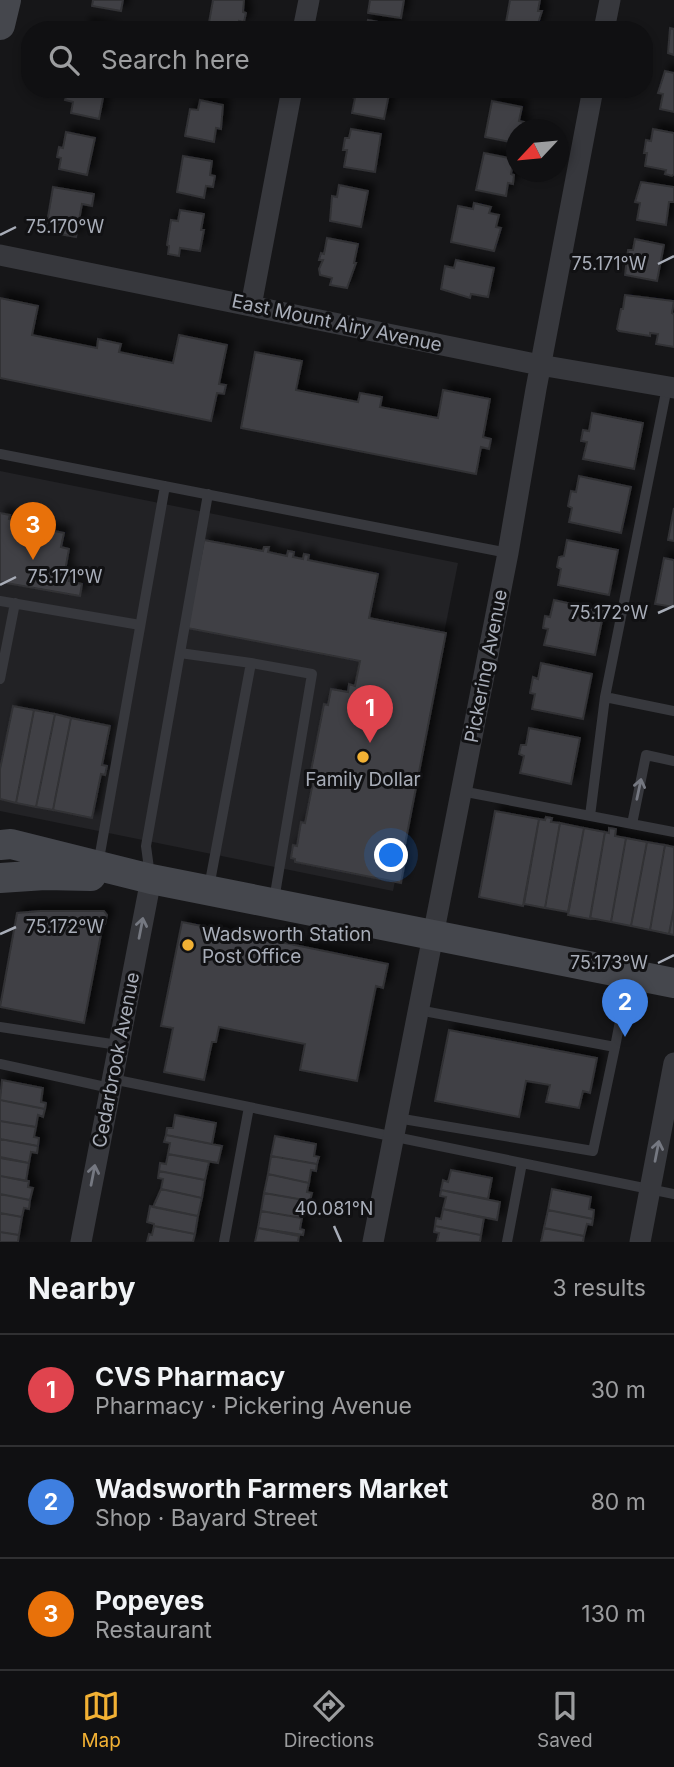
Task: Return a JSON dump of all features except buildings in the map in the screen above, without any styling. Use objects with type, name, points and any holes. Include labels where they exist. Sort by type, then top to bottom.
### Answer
[{"type":"main road","points":[[0,26],[6,0]]},
{"type":"main road","points":[[4,843],[151,878],[674,984]]},
{"type":"main road","points":[[0,878],[45,875],[151,878]]},
{"type":"street","points":[[305,21],[309,0]]},
{"type":"street","points":[[606,21],[610,0]]},
{"type":"street","points":[[251,306],[290,98]]},
{"type":"street","name":"Pickering Avenue","points":[[373,1242],[508,553],[540,365],[591,98]]},
{"type":"street","name":"East Mount Airy Avenue","points":[[0,255],[540,365],[671,388]]},
{"type":"street","name":"Cedarbrook Avenue","points":[[81,1242],[151,878]]},
{"type":"street","points":[[640,1242],[674,1063]]},
{"type":"lane","points":[[590,816],[605,697],[671,388]]},
{"type":"lane","points":[[0,454],[508,553]]},
{"type":"lane","points":[[98,865],[165,486]]},
{"type":"lane","points":[[151,878],[146,846],[208,494]]},
{"type":"lane","points":[[0,601],[140,625]]},
{"type":"lane","points":[[0,679],[15,603]]},
{"type":"lane","points":[[180,653],[312,674],[274,903]]},
{"type":"lane","points":[[209,890],[251,663]]},
{"type":"lane","points":[[605,697],[674,711]]},
{"type":"lane","points":[[632,824],[646,755],[674,761]]},
{"type":"lane","points":[[461,791],[674,832]]},
{"type":"lane","points":[[0,1064],[249,1107],[593,1151],[629,974]]},
{"type":"lane","points":[[418,1010],[615,1046]]},
{"type":"lane","points":[[0,1027],[118,1045]]},
{"type":"lane","points":[[224,1242],[249,1107]]},
{"type":"lane","points":[[395,1127],[522,1163],[674,1194]]},
{"type":"lane","points":[[508,1242],[522,1163]]},
{"type":"shaded area","points":[[0,471],[458,563],[393,891],[0,811]]},
{"type":"place","name":"Popeyes","points":[[33,560]]},
{"type":"place","name":"CVS Pharmacy","points":[[370,743]]},
{"type":"place","name":"Family Dollar","points":[[363,757]]},
{"type":"place","name":"Wadsworth Station Post Office","points":[[188,945]]},
{"type":"place","name":"Wadsworth Farmers Market","points":[[625,1037]]}]
